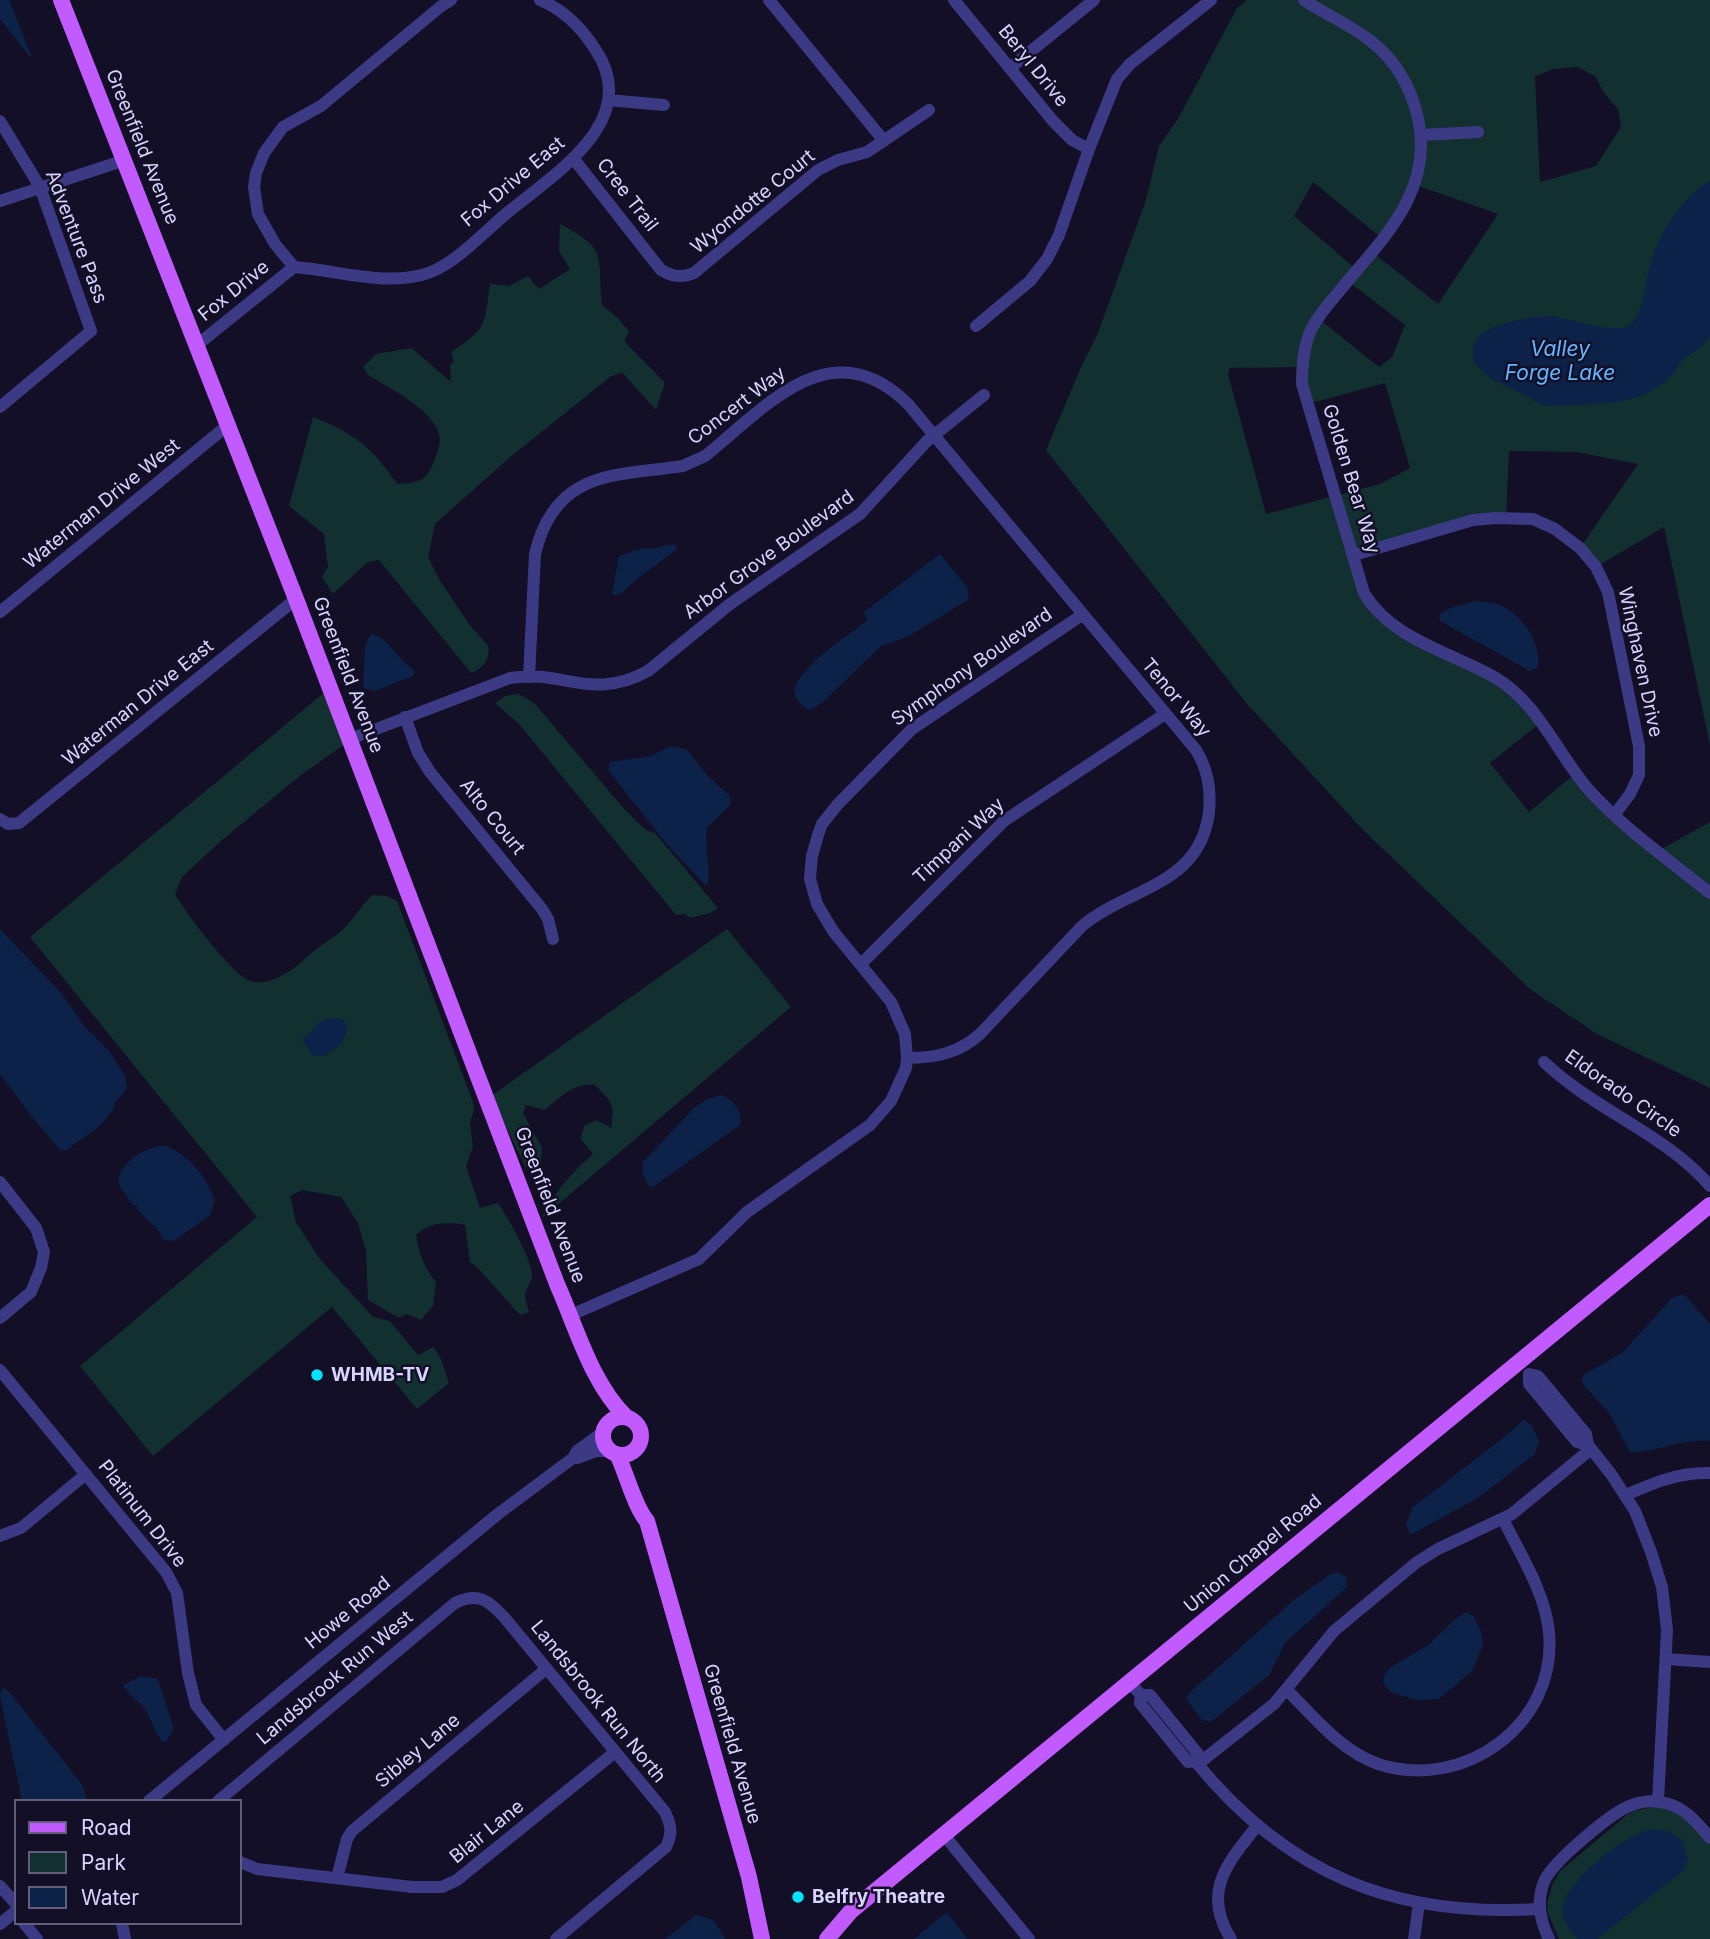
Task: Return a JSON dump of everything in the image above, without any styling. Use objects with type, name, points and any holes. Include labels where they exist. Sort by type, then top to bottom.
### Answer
[{"type":"main road","name":"Greenfield Avenue","points":[[61,0],[229,425],[528,1211],[592,1367],[612,1402],[626,1418]]},
{"type":"main road","name":"Union Chapel Road","points":[[827,1939],[851,1911],[944,1835],[1135,1689],[1524,1368],[1710,1205]]},
{"type":"main road","name":"Greenfield Avenue","points":[[592,1367],[592,1381],[604,1406],[604,1429]]},
{"type":"main road","points":[[615,1418],[626,1418],[632,1420],[639,1429],[640,1440],[627,1454],[615,1453],[605,1444],[604,1429],[615,1418]]},
{"type":"main road","name":"Greenfield Avenue","points":[[637,1446],[634,1471],[648,1510],[646,1521]]},
{"type":"main road","name":"Greenfield Avenue","points":[[615,1453],[640,1514],[646,1521],[749,1877],[762,1939]]},
{"type":"street","points":[[294,267],[265,229],[254,201],[256,173],[269,143],[284,127],[321,106],[451,0]]},
{"type":"street","name":"Fox Drive East","points":[[294,267],[388,279],[408,278],[433,271],[468,246],[573,158],[601,127],[608,100],[606,72],[594,46],[566,14],[540,0]]},
{"type":"street","points":[[769,0],[884,141]]},
{"type":"street","name":"Beryl Drive","points":[[954,0],[1062,131],[1088,149]]},
{"type":"street","points":[[1010,68],[1094,0]]},
{"type":"street","points":[[976,326],[1030,281],[1048,259],[1111,88],[1124,70],[1211,0]]},
{"type":"street","name":"Golden Bear Way","points":[[1304,0],[1360,32],[1385,54],[1397,68],[1411,93],[1422,135],[1419,170],[1408,202],[1383,239],[1317,318],[1303,353],[1303,384],[1364,593],[1373,608],[1397,628],[1498,679],[1525,704],[1588,789],[1710,893]]},
{"type":"street","points":[[608,100],[664,105]]},
{"type":"street","name":"Wyondotte Court","points":[[684,277],[694,273],[818,170],[838,160],[867,152],[929,110]]},
{"type":"street","name":"Adventure Pass","points":[[0,121],[40,187],[91,331],[0,407]]},
{"type":"street","points":[[1422,135],[1478,132]]},
{"type":"street","name":"Cree Trail","points":[[573,158],[661,270],[684,277]]},
{"type":"street","points":[[0,201],[125,160]]},
{"type":"street","name":"Fox Drive","points":[[197,345],[294,267]]},
{"type":"street","name":"Concert Way","points":[[529,677],[535,554],[539,538],[554,510],[577,488],[604,476],[683,466],[694,462],[788,389],[825,373],[851,373],[883,384],[908,404],[934,435]]},
{"type":"street","name":"Arbor Grove Boulevard","points":[[350,739],[498,681],[529,677],[604,686],[619,684],[648,671],[730,604],[860,514],[934,435],[984,395]]},
{"type":"street","name":"Waterman Drive West","points":[[0,611],[229,425]]},
{"type":"street","name":"Tenor Way","points":[[907,1058],[934,1057],[967,1045],[981,1034],[1082,926],[1095,916],[1169,877],[1192,856],[1203,836],[1210,803],[1207,771],[1196,750],[934,435]]},
{"type":"street","name":"Winghaven Drive","points":[[1354,555],[1473,520],[1496,518],[1533,519],[1555,528],[1580,548],[1596,567],[1608,592],[1639,746],[1639,775],[1630,794],[1615,814]]},
{"type":"street","name":"Waterman Drive East","points":[[0,819],[8,824],[19,823],[296,599]]},
{"type":"street","name":"Symphony Boulevard","points":[[571,1315],[699,1259],[747,1212],[877,1119],[896,1094],[907,1058],[905,1034],[897,1012],[828,924],[810,879],[811,856],[822,824],[849,792],[919,723],[1082,615]]},
{"type":"street","name":"Timpani Way","points":[[861,964],[1004,821],[1165,714]]},
{"type":"street","name":"Alto Court","points":[[405,717],[423,762],[542,909],[548,919],[553,939]]},
{"type":"street","name":"Eldorado Circle","points":[[1544,1062],[1681,1158],[1710,1186]]},
{"type":"street","points":[[0,1182],[36,1228],[44,1252],[41,1268],[30,1292],[0,1318]]},
{"type":"street","points":[[1524,1368],[1538,1376],[1586,1434],[1590,1447],[1626,1495],[1651,1552],[1662,1587],[1667,1630],[1658,1801]]},
{"type":"street","name":"Platinum Drive","points":[[0,1370],[166,1572],[177,1592],[188,1673],[196,1704],[224,1740]]},
{"type":"street","name":"Howe Road","points":[[573,1458],[577,1451],[604,1429]]},
{"type":"street","points":[[1135,1689],[1140,1703],[1188,1762],[1197,1762],[1274,1704],[1334,1632],[1417,1562],[1438,1549],[1503,1519],[1523,1506],[1590,1447]]},
{"type":"street","name":"Howe Road","points":[[151,1799],[498,1514],[573,1458],[596,1451],[615,1453]]},
{"type":"street","points":[[1626,1495],[1662,1480],[1697,1472],[1710,1473]]},
{"type":"street","points":[[0,1536],[21,1528],[86,1474]]},
{"type":"street","points":[[1287,1690],[1341,1742],[1364,1758],[1391,1768],[1428,1771],[1452,1767],[1486,1754],[1498,1746],[1527,1717],[1546,1675],[1550,1634],[1541,1597],[1503,1519]]},
{"type":"street","name":"Landsbrook Run West","points":[[220,1799],[455,1603],[465,1598],[482,1599]]},
{"type":"street","name":"Landsbrook Run North","points":[[482,1599],[504,1617],[665,1812],[671,1826],[671,1837],[666,1847],[556,1939]]},
{"type":"street","points":[[1666,1659],[1710,1662]]},
{"type":"street","name":"Sibley Lane","points":[[337,1878],[347,1839],[352,1831],[546,1669]]},
{"type":"street","name":"Blair Lane","points":[[242,1864],[257,1869],[412,1887],[442,1887],[457,1880],[614,1753]]},
{"type":"street","points":[[1197,1762],[1221,1793],[1257,1826],[1289,1850],[1329,1873],[1370,1890],[1419,1903],[1477,1910],[1539,1909]]},
{"type":"street","points":[[1549,1939],[1540,1919],[1539,1909],[1543,1884],[1548,1873],[1620,1811],[1638,1803],[1658,1801],[1689,1814],[1710,1838]]},
{"type":"street","points":[[1231,1939],[1220,1911],[1219,1885],[1230,1859],[1257,1826]]},
{"type":"street","points":[[944,1835],[1029,1939]]},
{"type":"street","points":[[0,1886],[14,1909]]},
{"type":"street","points":[[1414,1939],[1419,1903]]},
{"type":"street","points":[[0,1924],[14,1912]]},
{"type":"street","points":[[26,1925],[37,1939]]},
{"type":"green space","points":[[1247,0],[1710,0],[1710,745],[1664,527],[1596,567],[1580,548],[1638,464],[1576,452],[1509,451],[1506,518],[1354,555],[1373,608],[1498,679],[1540,723],[1490,763],[1529,812],[1576,773],[1658,851],[1710,822],[1710,1088],[1597,1034],[1531,990],[1364,831],[1248,705],[1046,450],[1098,333],[1146,200],[1159,146],[1178,119],[1237,8]],"holes":[[[1577,67],[1595,76],[1604,93],[1618,109],[1621,127],[1596,166],[1540,182],[1535,76],[1554,69]],[[1313,182],[1383,239],[1416,185],[1498,214],[1438,304],[1372,252],[1356,269],[1294,216]],[[1348,281],[1405,325],[1392,357],[1379,367],[1318,318]],[[1302,367],[1308,404],[1385,383],[1410,468],[1380,484],[1266,514],[1228,374],[1230,368]]]},
{"type":"green space","points":[[560,224],[587,240],[594,248],[598,255],[602,305],[619,319],[629,332],[624,341],[665,383],[656,410],[622,372],[610,377],[509,458],[435,524],[428,557],[439,579],[469,624],[489,647],[485,663],[471,673],[379,560],[368,562],[333,594],[322,577],[328,567],[324,534],[289,506],[313,417],[351,435],[379,460],[397,484],[413,482],[426,476],[439,446],[440,438],[435,425],[419,408],[368,375],[363,367],[376,354],[412,348],[451,382],[450,365],[454,361],[451,352],[472,337],[482,325],[490,284],[509,286],[528,276],[539,289],[570,269],[559,251]]},
{"type":"green space","points":[[326,691],[345,744],[301,775],[222,840],[182,877],[175,894],[223,958],[245,978],[254,982],[271,980],[294,968],[344,928],[372,895],[387,896],[397,901],[473,1102],[474,1110],[470,1122],[473,1147],[466,1166],[480,1208],[498,1203],[527,1257],[532,1276],[525,1295],[529,1312],[520,1315],[470,1262],[465,1225],[445,1223],[427,1227],[416,1235],[423,1260],[436,1282],[433,1306],[421,1320],[406,1314],[399,1318],[368,1300],[366,1251],[358,1223],[341,1197],[302,1190],[290,1196],[296,1222],[319,1258],[373,1317],[390,1321],[418,1355],[433,1347],[441,1359],[449,1383],[417,1409],[332,1307],[153,1456],[80,1366],[257,1217],[30,937]]},
{"type":"green space","points":[[519,694],[535,704],[625,810],[646,830],[655,833],[718,908],[690,918],[685,914],[676,915],[519,724],[495,703],[505,696]]},
{"type":"green space","points":[[727,929],[791,1007],[542,1218],[564,1183],[593,1154],[580,1138],[585,1125],[597,1120],[611,1128],[611,1104],[595,1085],[587,1085],[567,1092],[544,1110],[526,1105],[523,1113],[542,1148],[540,1170],[526,1168],[491,1096]]},
{"type":"green space","points":[[1653,1807],[1672,1810],[1695,1826],[1710,1845],[1710,1939],[1559,1939],[1548,1914],[1547,1904],[1552,1885],[1560,1871],[1628,1814]]},
{"type":"water","points":[[0,0],[9,0],[32,57],[0,19]]},
{"type":"water","name":"Valley Forge Lake","points":[[1710,180],[1710,336],[1701,347],[1683,360],[1665,382],[1648,392],[1623,401],[1550,406],[1538,403],[1494,380],[1478,368],[1473,351],[1476,341],[1488,330],[1498,326],[1549,316],[1604,327],[1624,327],[1631,324],[1642,305],[1653,256],[1664,231],[1688,198]]},
{"type":"water","points":[[677,545],[676,550],[621,594],[613,595],[619,556],[632,552],[633,549],[637,551]]},
{"type":"water","points":[[940,554],[967,587],[969,598],[909,636],[881,646],[822,703],[810,710],[801,704],[794,689],[808,668],[867,620],[864,612]]},
{"type":"water","points":[[1476,601],[1498,604],[1515,614],[1528,630],[1537,648],[1538,667],[1530,671],[1440,621],[1439,614]]},
{"type":"water","points":[[371,634],[381,637],[414,670],[413,676],[375,691],[363,688],[365,646]]},
{"type":"water","points":[[670,746],[686,749],[709,777],[729,795],[731,804],[708,827],[706,834],[709,879],[706,886],[665,842],[608,770],[610,762],[651,756]]},
{"type":"water","points":[[0,929],[62,994],[85,1027],[109,1051],[125,1075],[127,1088],[101,1125],[65,1151],[60,1150],[32,1117],[0,1074]]},
{"type":"water","points":[[323,1020],[344,1020],[347,1028],[343,1043],[324,1056],[312,1055],[302,1039]]},
{"type":"water","points":[[720,1095],[736,1106],[740,1125],[653,1187],[649,1186],[643,1174],[642,1163],[695,1107]]},
{"type":"water","points":[[167,1146],[196,1168],[215,1200],[210,1215],[174,1241],[164,1240],[155,1225],[137,1209],[137,1205],[133,1205],[119,1185],[118,1178],[121,1171],[137,1155],[151,1148]]},
{"type":"water","points":[[1684,1294],[1710,1324],[1710,1441],[1630,1452],[1609,1413],[1585,1387],[1582,1382],[1583,1375],[1622,1353],[1672,1298]]},
{"type":"water","points":[[1524,1419],[1532,1426],[1539,1441],[1535,1454],[1478,1498],[1410,1535],[1406,1524],[1413,1507]]},
{"type":"water","points":[[1337,1572],[1346,1577],[1347,1587],[1285,1643],[1269,1675],[1211,1722],[1202,1720],[1186,1699],[1190,1692],[1294,1600]]},
{"type":"water","points":[[1466,1612],[1474,1617],[1481,1631],[1483,1645],[1472,1671],[1439,1699],[1416,1700],[1391,1692],[1383,1683],[1384,1675],[1391,1667],[1427,1646]]},
{"type":"water","points":[[141,1676],[158,1679],[174,1729],[167,1741],[160,1739],[146,1711],[123,1685]]},
{"type":"water","points":[[2,1688],[12,1695],[83,1786],[86,1799],[22,1799],[0,1696]]},
{"type":"water","points":[[1650,1829],[1668,1831],[1682,1840],[1688,1859],[1683,1871],[1597,1939],[1578,1939],[1564,1919],[1563,1905],[1568,1894],[1599,1860],[1626,1840]]},
{"type":"water","points":[[947,1912],[967,1939],[914,1939]]},
{"type":"water","points":[[696,1915],[713,1920],[726,1939],[665,1939]]},
{"type":"place","name":"WHMB-TV","points":[[317,1375]]},
{"type":"place","name":"Belfry Theatre","points":[[798,1897]]}]
